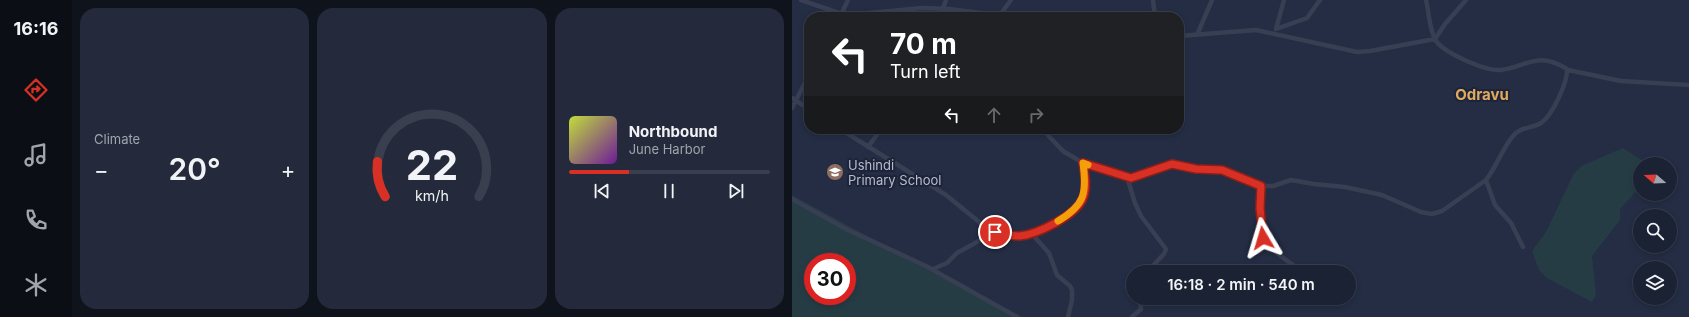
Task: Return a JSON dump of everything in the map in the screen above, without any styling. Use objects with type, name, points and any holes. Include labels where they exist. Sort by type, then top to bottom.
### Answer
[{"type":"street","points":[[801,0],[833,12]]},
{"type":"street","points":[[842,12],[848,0]]},
{"type":"street","points":[[943,8],[946,0]]},
{"type":"street","points":[[1002,12],[1011,0]]},
{"type":"street","points":[[1154,0],[1155,12]]},
{"type":"street","points":[[1197,35],[1212,0]]},
{"type":"street","points":[[1276,31],[1284,0]]},
{"type":"street","points":[[1276,31],[1307,18],[1320,0]]},
{"type":"street","points":[[1426,0],[1435,39],[1442,47],[1452,53],[1490,69],[1501,70],[1538,59],[1564,67],[1568,70],[1621,81],[1689,85]]},
{"type":"street","points":[[1184,36],[1249,29],[1276,31],[1357,52],[1370,51],[1435,39],[1445,24],[1466,0]]},
{"type":"street","points":[[881,12],[922,8],[943,8],[974,12]]},
{"type":"street","points":[[1047,134],[1063,151],[1083,163],[1127,177],[1134,178],[1172,164],[1196,169],[1222,170],[1261,186],[1273,186],[1291,180],[1345,187],[1382,195],[1420,212],[1432,214],[1442,211],[1486,180],[1514,134],[1522,129],[1539,124],[1545,119],[1560,93],[1568,70]]},
{"type":"street","points":[[792,108],[794,100],[804,83]]},
{"type":"street","points":[[794,100],[804,106]]},
{"type":"street","points":[[848,134],[946,195],[976,221],[995,232],[1020,236],[1059,221],[1078,205],[1085,192],[1083,163]]},
{"type":"street","points":[[868,147],[877,134]]},
{"type":"street","points":[[1127,177],[1141,216],[1166,249],[1154,265]]},
{"type":"street","points":[[1486,180],[1495,205],[1511,223],[1523,247]]},
{"type":"street","points":[[1261,186],[1260,208],[1263,238],[1295,265]]},
{"type":"street","points":[[792,199],[846,229],[933,269],[1017,317]]},
{"type":"street","points":[[933,269],[947,263],[957,253],[995,232]]},
{"type":"street","points":[[1031,233],[1049,254],[1057,275],[1070,286],[1072,290],[1072,300],[1068,317]]},
{"type":"street","points":[[1132,317],[1141,309],[1141,305]]},
{"type":"shaded area","points":[[1623,148],[1637,157],[1633,157],[1633,195],[1620,209],[1620,220],[1592,256],[1596,295],[1592,302],[1547,278],[1539,270],[1532,251],[1546,232],[1574,173],[1583,165]]},
{"type":"shaded area","points":[[792,195],[889,248],[1023,317],[792,317]]},
{"type":"slow traffic","points":[[1058,221],[1070,213],[1082,200],[1085,192],[1083,163],[1088,165]]},
{"type":"place","name":"Ushindi Primary School","points":[[835,172]]},
{"type":"district","name":"Odravu","points":[[1482,94]]},
{"type":"route","points":[[995,232],[1020,236],[1036,232],[1059,221],[1070,213],[1082,200],[1085,192],[1083,163],[1131,178],[1172,164],[1196,169],[1222,170],[1261,186],[1260,208],[1261,232],[1263,238]]}]
